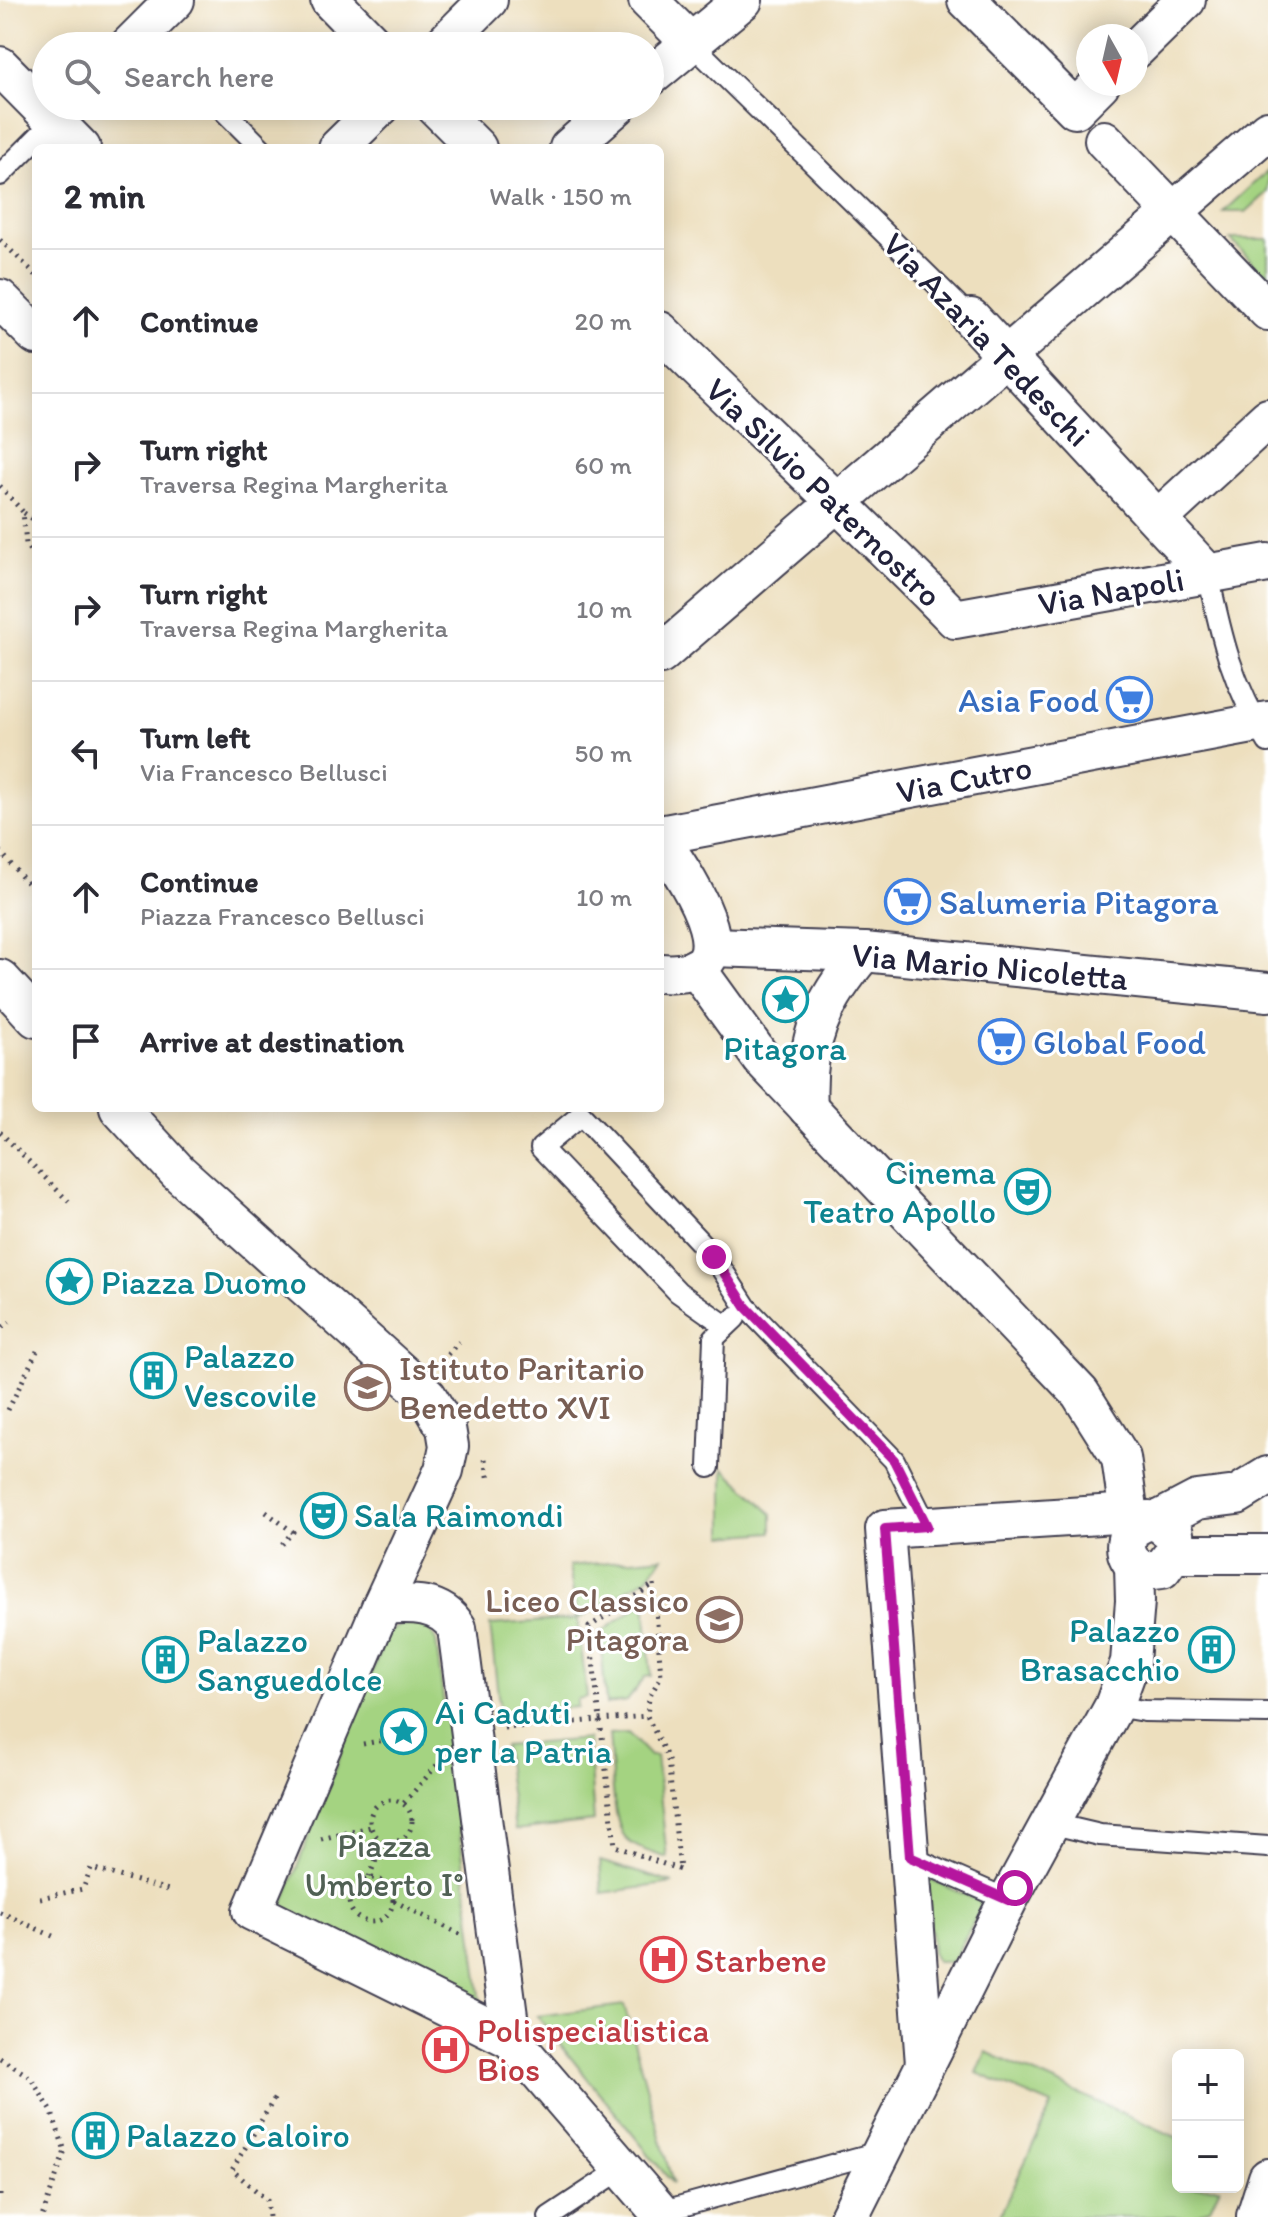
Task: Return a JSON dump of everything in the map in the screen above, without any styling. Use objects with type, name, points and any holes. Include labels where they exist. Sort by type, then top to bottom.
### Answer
[{"type":"street","points":[[150,32],[175,0]]},
{"type":"street","points":[[330,0],[361,32]]},
{"type":"street","points":[[456,32],[488,0]]},
{"type":"street","name":"Via Azaria Tedeschi","points":[[648,0],[690,42]]},
{"type":"street","points":[[664,65],[743,0]]},
{"type":"street","points":[[967,0],[1092,116],[1173,212],[1268,311]]},
{"type":"street","points":[[1148,37],[1186,0]]},
{"type":"street","points":[[0,66],[32,91]]},
{"type":"street","points":[[65,120],[79,144]]},
{"type":"street","points":[[342,144],[367,120]]},
{"type":"street","points":[[449,120],[473,144]]},
{"type":"street","points":[[574,144],[601,120]]},
{"type":"street","points":[[664,652],[1268,130]]},
{"type":"street","points":[[0,299],[32,331]]},
{"type":"street","name":"Via Azaria Tedeschi","points":[[971,318],[1208,574]]},
{"type":"street","name":"Via Silvio Paternostro","points":[[664,335],[793,463],[874,536],[955,619]]},
{"type":"street","points":[[1158,519],[1268,418]]},
{"type":"street","name":"Via Napoli","points":[[955,619],[1268,563]]},
{"type":"street","name":"Via Cutro","points":[[664,836],[1264,729]]},
{"type":"street","points":[[664,843],[692,886],[709,927],[689,963],[761,1058],[1080,1393],[1121,1458],[1138,1532],[1130,1662],[1114,1706],[1008,1900],[879,2152],[850,2216]]},
{"type":"street","points":[[808,1108],[805,1066],[812,1040],[838,982],[864,952]]},
{"type":"street","name":"Via Mario Nicoletta","points":[[689,963],[864,952],[1268,992]]},
{"type":"street","points":[[0,979],[32,1014]]},
{"type":"street","points":[[130,1112],[178,1172],[427,1396],[446,1428],[449,1446],[444,1470],[382,1605],[252,1911],[511,2039],[662,2214]]},
{"type":"street","points":[[1138,1532],[1197,1500],[1237,1495],[1268,1476]]},
{"type":"street","points":[[925,2064],[885,1529],[927,1526],[1174,1534],[1175,1554],[1268,1554]]},
{"type":"street","points":[[382,1605],[422,1604],[450,1616],[457,1628],[511,2039]]},
{"type":"street","points":[[1255,2217],[1268,2178]]},
{"type":"street","points":[[1255,2217],[1268,2211]]},
{"type":"lane","name":"Via Azaria Tedeschi","points":[[690,42],[971,318]]},
{"type":"lane","points":[[0,175],[56,120]]},
{"type":"lane","points":[[233,120],[257,144]]},
{"type":"lane","points":[[1208,574],[1222,640],[1241,697],[1264,729]]},
{"type":"lane","points":[[726,1326],[678,1292],[541,1148],[581,1115],[714,1257],[746,1307],[894,1460],[927,1526]]},
{"type":"lane","points":[[709,1467],[714,1338],[746,1307]]},
{"type":"lane","points":[[1114,1706],[1144,1711],[1268,1713]]},
{"type":"lane","points":[[1049,1823],[1100,1835],[1268,1847]]},
{"type":"lane","points":[[910,1857],[1008,1900]]},
{"type":"lane","points":[[662,2214],[879,2152]]},
{"type":"lane","points":[[549,2217],[623,2168]]},
{"type":"path","points":[[0,240],[32,271]]},
{"type":"path","points":[[0,486],[32,518]]},
{"type":"path","points":[[23,512],[26,544],[32,555]]},
{"type":"path","points":[[0,851],[32,889]]},
{"type":"path","points":[[0,1132],[69,1202]]},
{"type":"path","points":[[3,1327],[10,1322]]},
{"type":"path","points":[[442,1360],[459,1342]]},
{"type":"path","points":[[8,1410],[37,1351]]},
{"type":"path","points":[[484,1451],[489,1481]]},
{"type":"path","points":[[266,1512],[293,1532],[282,1544]]},
{"type":"path","points":[[654,1584],[661,1676],[649,1698],[647,1716],[668,1759],[680,1870],[615,1846],[599,1720],[589,1627],[654,1584]]},
{"type":"path","points":[[416,1711],[421,1744],[392,1748],[387,1716],[416,1711]]},
{"type":"path","points":[[502,1728],[647,1716]]},
{"type":"path","points":[[404,1803],[441,1761]]},
{"type":"path","points":[[381,1802],[404,1803],[412,1814],[411,1831],[399,1841],[384,1841],[370,1827],[371,1814],[381,1802]]},
{"type":"path","points":[[307,1842],[370,1827]]},
{"type":"path","points":[[369,1877],[384,1841]]},
{"type":"path","points":[[40,1898],[83,1889],[91,1868],[172,1891]]},
{"type":"path","points":[[369,1877],[389,1885],[394,1901],[391,1911],[380,1921],[364,1922],[354,1915],[350,1893],[361,1880],[369,1877]]},
{"type":"path","points":[[394,1901],[473,1941]]},
{"type":"path","points":[[0,1912],[57,1938]]},
{"type":"path","points":[[0,2058],[30,2077],[51,2110],[65,2151],[42,2217]]},
{"type":"path","points":[[269,2217],[267,2200],[232,2170],[277,2094]]},
{"type":"green space","points":[[1268,170],[1268,192],[1246,212],[1223,212]]},
{"type":"green space","points":[[1230,239],[1268,239],[1268,278]]},
{"type":"green space","points":[[724,1468],[772,1514],[772,1532],[724,1536]]},
{"type":"green space","points":[[663,1557],[647,1578],[578,1619],[587,1697],[577,1699],[577,1707],[500,1713],[490,1625],[577,1619],[569,1566]]},
{"type":"green space","points":[[645,1601],[651,1676],[645,1677],[627,1701],[606,1704],[600,1633]]},
{"type":"green space","name":"Piazza Umberto I°","points":[[403,1624],[427,1625],[436,1641],[481,2004],[281,1909],[387,1633]]},
{"type":"green space","points":[[628,1733],[650,1756],[656,1756],[667,1858],[631,1843],[619,1825],[609,1734]]},
{"type":"green space","points":[[588,1739],[594,1821],[515,1830],[504,1746]]},
{"type":"green space","points":[[600,1861],[673,1883],[602,1893]]},
{"type":"green space","points":[[927,1878],[984,1903],[952,1962],[937,1962],[932,1953]]},
{"type":"green space","points":[[624,2005],[673,2184],[537,2016]]},
{"type":"green space","points":[[986,2052],[1172,2135],[1172,2193],[1217,2193],[1210,2208],[1192,2217],[999,2217],[1052,2105],[977,2073]]},
{"type":"place","name":"Asia Food","points":[[1130,700]]},
{"type":"place","name":"Salumeria Pitagora","points":[[908,902]]},
{"type":"place","name":"Pitagora","points":[[785,1000]]},
{"type":"place","name":"Global Food","points":[[1002,1042]]},
{"type":"place","name":"Cinema Teatro Apollo","points":[[1027,1192]]},
{"type":"place","name":"Piazza Duomo","points":[[70,1282]]},
{"type":"place","name":"Palazzo Vescovile","points":[[153,1376]]},
{"type":"place","name":"Istituto Paritario Benedetto XVI","points":[[368,1388]]},
{"type":"place","name":"Sala Raimondi","points":[[323,1515]]},
{"type":"place","name":"Liceo Classico Pitagora","points":[[720,1620]]},
{"type":"place","name":"Palazzo Brasacchio","points":[[1211,1650]]},
{"type":"place","name":"Palazzo Sanguedolce","points":[[166,1660]]},
{"type":"place","name":"Ai Caduti per la Patria","points":[[404,1732]]},
{"type":"place","name":"Starbene","points":[[664,1960]]},
{"type":"place","name":"Polispecialistica Bios","points":[[446,2050]]},
{"type":"place","name":"Palazzo Caloiro","points":[[95,2135]]},
{"type":"route","points":[[714,1257],[746,1307],[894,1460],[927,1526],[885,1529],[910,1857],[1008,1900],[1015,1888]]}]
